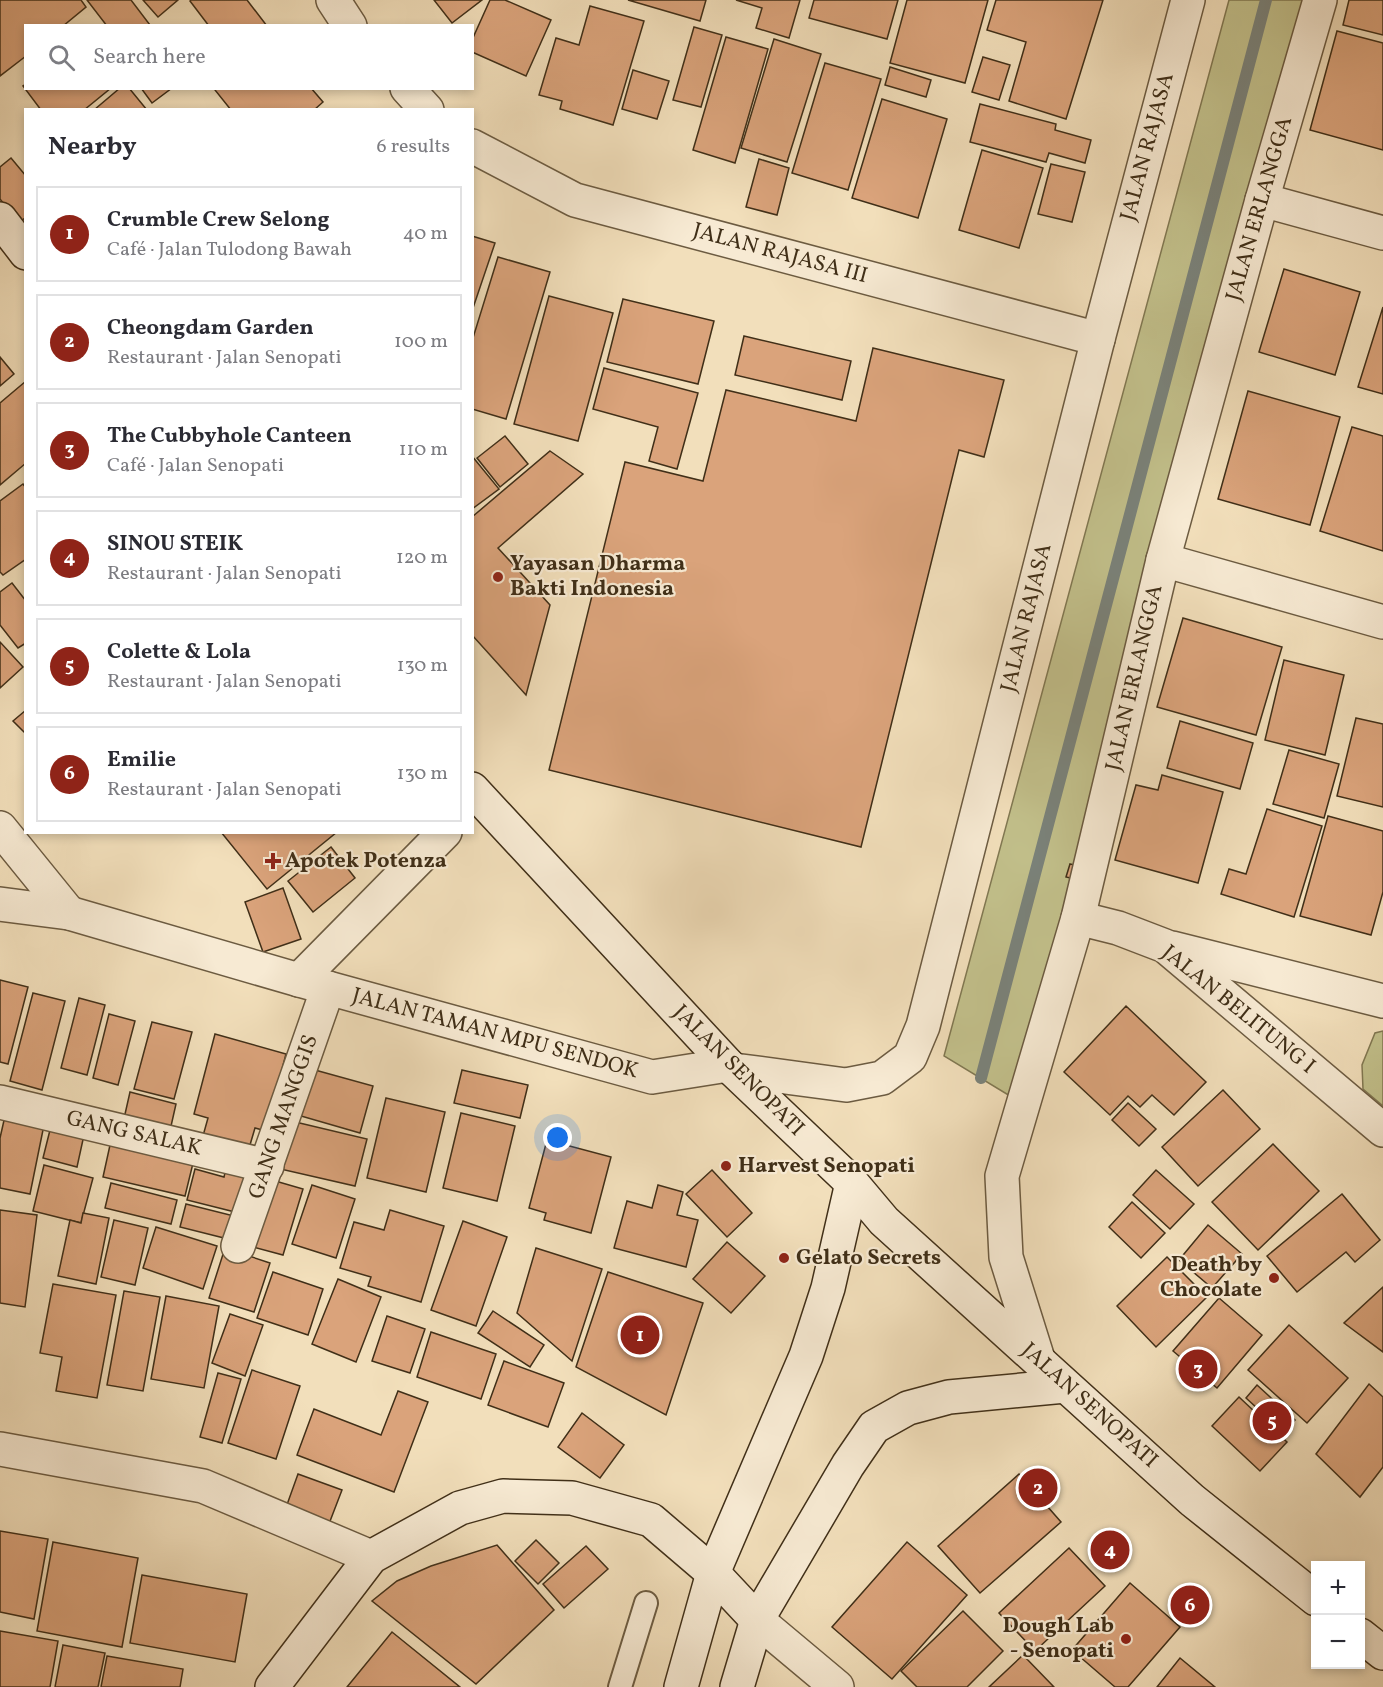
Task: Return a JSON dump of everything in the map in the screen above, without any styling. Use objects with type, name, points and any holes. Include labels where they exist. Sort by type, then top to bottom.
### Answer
[{"type":"street","points":[[333,0],[349,24]]},
{"type":"street","name":"JALAN RAJASA","points":[[731,1068],[846,1085],[882,1078],[910,1057],[923,1026],[1098,339],[1188,0]]},
{"type":"street","name":"JALAN ERLANGGA","points":[[1038,1359],[1006,1257],[1002,1176],[1078,918],[1163,560],[1262,200],[1320,0]]},
{"type":"street","points":[[409,90],[425,108]]},
{"type":"street","name":"JALAN RAJASA III","points":[[474,147],[575,200],[1098,339]]},
{"type":"street","points":[[1262,200],[1383,233]]},
{"type":"street","points":[[0,219],[24,250]]},
{"type":"street","points":[[1163,560],[1383,622]]},
{"type":"street","name":"JALAN SENOPATI","points":[[475,797],[731,1068],[852,1183],[884,1221],[1192,1500],[1311,1595]]},
{"type":"street","points":[[0,828],[69,913]]},
{"type":"street","points":[[314,984],[443,834]]},
{"type":"street","name":"JALAN TAMAN MPU SENDOK","points":[[0,904],[69,913],[314,984],[652,1077],[731,1068]]},
{"type":"street","name":"JALAN BELITUNG I","points":[[1078,918],[1118,928],[1165,946],[1383,1130]]},
{"type":"street","points":[[1165,946],[1383,1001]]},
{"type":"street","name":"GANG MANGGIS","points":[[238,1246],[267,1166],[314,984]]},
{"type":"street","name":"GANG SALAK","points":[[0,1102],[267,1166]]},
{"type":"street","points":[[681,1687],[713,1573],[806,1356],[828,1288],[852,1183]]},
{"type":"street","points":[[737,1687],[758,1620],[848,1465],[874,1426],[908,1408],[949,1397],[1065,1386]]},
{"type":"street","points":[[0,1449],[203,1486],[371,1557]]},
{"type":"street","points":[[272,1687],[371,1557],[460,1508],[502,1496],[572,1498],[651,1520],[713,1573],[758,1620],[837,1687]]},
{"type":"street","points":[[1365,1639],[1383,1653]]},
{"type":"lane","points":[[620,1687],[646,1603]]},
{"type":"shaded area","points":[[1229,0],[1307,0],[1015,1099],[944,1056]]},
{"type":"shaded area","points":[[1383,1031],[1383,1106],[1363,1089],[1362,1065],[1375,1033]]},
{"type":"building","points":[[0,0],[81,0],[86,7],[65,24],[24,24],[24,58],[0,76]]},
{"type":"building","points":[[87,0],[131,0],[149,24],[105,24]]},
{"type":"building","points":[[143,0],[178,0],[158,17]]},
{"type":"building","points":[[247,0],[265,24],[207,24],[190,1]]},
{"type":"building","points":[[434,0],[482,0],[452,23]]},
{"type":"building","points":[[490,0],[505,0],[551,20],[526,76],[474,53],[474,36]]},
{"type":"building","points":[[628,0],[706,0],[700,21]]},
{"type":"building","points":[[736,0],[800,0],[789,38],[756,28],[762,8]]},
{"type":"building","points":[[814,0],[898,0],[887,39],[809,18]]},
{"type":"building","points":[[907,0],[988,0],[965,83],[890,63]]},
{"type":"building","points":[[996,0],[1103,0],[1066,119],[1009,101],[1026,42],[987,30]]},
{"type":"building","points":[[1349,0],[1383,0],[1383,35],[1343,25]]},
{"type":"building","points":[[590,6],[644,21],[613,125],[560,109],[562,101],[539,95],[556,38],[579,45]]},
{"type":"building","points":[[694,27],[722,35],[701,107],[673,100]]},
{"type":"building","points":[[1337,31],[1383,43],[1383,150],[1310,130]]},
{"type":"building","points":[[726,37],[768,49],[735,163],[693,150]]},
{"type":"building","points":[[774,39],[821,54],[787,162],[741,148]]},
{"type":"building","points":[[983,57],[1010,65],[999,100],[972,92]]},
{"type":"building","points":[[825,63],[881,79],[848,190],[792,173]]},
{"type":"building","points":[[890,67],[931,80],[926,97],[885,85]]},
{"type":"building","points":[[633,70],[669,81],[657,119],[622,109]]},
{"type":"building","points":[[26,90],[109,90],[86,108],[40,108]]},
{"type":"building","points":[[118,90],[131,90],[145,108],[96,108]]},
{"type":"building","points":[[142,90],[169,90],[152,103]]},
{"type":"building","points":[[215,90],[313,90],[323,102],[316,108],[229,108]]},
{"type":"building","points":[[882,99],[947,119],[918,218],[852,198]]},
{"type":"building","points":[[980,104],[1056,124],[1055,130],[1091,140],[1085,163],[1049,153],[1046,162],[970,142]]},
{"type":"building","points":[[982,150],[1043,168],[1019,248],[959,230]]},
{"type":"building","points":[[11,158],[24,174],[24,219],[19,223],[0,199],[0,167]]},
{"type":"building","points":[[759,159],[789,168],[777,215],[746,207]]},
{"type":"building","points":[[1051,164],[1085,172],[1072,222],[1038,214]]},
{"type":"building","points":[[474,237],[495,243],[474,305]]},
{"type":"building","points":[[498,257],[550,272],[506,419],[474,410],[474,335]]},
{"type":"building","points":[[1284,269],[1360,292],[1335,375],[1259,352]]},
{"type":"building","points":[[549,296],[613,313],[578,441],[514,424]]},
{"type":"building","points":[[623,299],[714,321],[698,384],[607,362]]},
{"type":"building","points":[[1383,307],[1383,394],[1358,387]]},
{"type":"building","points":[[744,336],[851,361],[842,400],[735,375]]},
{"type":"building","points":[[873,348],[1004,380],[984,457],[959,450],[861,847],[549,770],[625,462],[703,481],[726,390],[856,421]]},
{"type":"building","points":[[0,357],[14,374],[0,386]]},
{"type":"building","points":[[604,368],[698,393],[677,469],[649,461],[658,427],[593,409]]},
{"type":"building","points":[[24,383],[24,465],[0,485],[0,403]]},
{"type":"building","points":[[1248,391],[1340,417],[1310,525],[1218,499]]},
{"type":"building","points":[[1352,427],[1383,436],[1383,551],[1320,531]]},
{"type":"building","points":[[505,436],[528,464],[500,487],[477,458]]},
{"type":"building","name":"Yayasan Dharma Bakti Indonesia","points":[[550,451],[583,474],[498,548],[550,605],[526,695],[474,637],[474,515]]},
{"type":"building","points":[[474,458],[499,489],[474,508]]},
{"type":"building","points":[[24,485],[24,560],[3,575],[0,572],[0,501]]},
{"type":"building","points":[[12,583],[24,598],[24,644],[18,648],[0,625],[0,592]]},
{"type":"building","points":[[1183,618],[1282,647],[1256,735],[1157,707]]},
{"type":"building","points":[[0,642],[23,667],[0,688]]},
{"type":"building","points":[[1284,660],[1344,675],[1325,755],[1265,740]]},
{"type":"building","points":[[24,712],[24,732],[13,721]]},
{"type":"building","points":[[1356,718],[1383,724],[1383,807],[1337,796]]},
{"type":"building","points":[[1180,721],[1253,743],[1240,789],[1167,768]]},
{"type":"building","points":[[1289,750],[1339,764],[1324,818],[1273,804]]},
{"type":"building","points":[[1162,775],[1223,792],[1198,883],[1115,860],[1136,785],[1158,790]]},
{"type":"building","points":[[1267,809],[1322,826],[1294,917],[1221,894],[1229,869],[1246,874]]},
{"type":"building","points":[[1328,816],[1383,831],[1383,892],[1371,935],[1300,916]]},
{"type":"building","name":"Apotek Potenza","points":[[223,834],[335,834],[267,889]]},
{"type":"building","points":[[331,847],[355,878],[313,912],[288,881]]},
{"type":"building","points":[[1070,864],[1079,866],[1075,879],[1066,877]]},
{"type":"building","points":[[283,888],[301,939],[263,952],[245,902]]},
{"type":"building","points":[[0,980],[28,987],[8,1064],[0,1062]]},
{"type":"building","points":[[33,993],[65,1001],[42,1090],[10,1081]]},
{"type":"building","points":[[79,998],[105,1005],[87,1075],[61,1068]]},
{"type":"building","points":[[1126,1006],[1206,1082],[1174,1115],[1152,1095],[1140,1107],[1128,1096],[1110,1115],[1064,1072]]},
{"type":"building","points":[[109,1014],[135,1021],[118,1085],[93,1078]]},
{"type":"building","points":[[152,1022],[192,1032],[174,1099],[134,1089]]},
{"type":"building","points":[[215,1034],[286,1054],[266,1131],[255,1128],[247,1155],[201,1143],[208,1118],[194,1114]]},
{"type":"building","points":[[315,1070],[373,1086],[360,1133],[301,1116]]},
{"type":"building","points":[[462,1070],[528,1085],[520,1118],[454,1103]]},
{"type":"building","points":[[1223,1090],[1260,1129],[1198,1186],[1162,1147]]},
{"type":"building","points":[[130,1092],[176,1104],[169,1135],[123,1123]]},
{"type":"building","points":[[386,1098],[445,1112],[426,1192],[367,1178]]},
{"type":"building","points":[[1128,1103],[1156,1129],[1139,1146],[1112,1120]]},
{"type":"building","points":[[461,1113],[515,1126],[497,1201],[443,1188]]},
{"type":"building","points":[[5,1116],[44,1125],[30,1194],[0,1188],[0,1138]]},
{"type":"building","points":[[287,1120],[367,1139],[355,1186],[276,1168]]},
{"type":"building","points":[[51,1126],[84,1135],[77,1167],[43,1158]]},
{"type":"building","points":[[112,1136],[195,1155],[185,1196],[103,1177]]},
{"type":"building","points":[[547,1140],[611,1157],[591,1233],[544,1220],[546,1213],[529,1208]]},
{"type":"building","points":[[1273,1144],[1319,1191],[1258,1250],[1212,1202]]},
{"type":"building","points":[[227,1164],[254,1169],[243,1214],[187,1200],[195,1169],[224,1177]]},
{"type":"building","points":[[44,1165],[93,1178],[81,1223],[33,1211]]},
{"type":"building","points":[[712,1170],[752,1213],[727,1237],[686,1194]]},
{"type":"building","points":[[1156,1170],[1194,1204],[1170,1229],[1133,1195]]},
{"type":"building","points":[[265,1178],[303,1189],[283,1255],[246,1245]]},
{"type":"building","points":[[111,1183],[177,1200],[171,1224],[105,1208]]},
{"type":"building","points":[[312,1185],[355,1199],[336,1258],[292,1244]]},
{"type":"building","points":[[658,1185],[683,1192],[677,1215],[698,1220],[686,1267],[614,1248],[627,1201],[652,1208]]},
{"type":"building","points":[[1342,1194],[1380,1240],[1355,1262],[1346,1252],[1297,1292],[1267,1256]]},
{"type":"building","points":[[1132,1202],[1165,1233],[1141,1258],[1109,1227]]},
{"type":"building","points":[[186,1204],[242,1218],[236,1241],[180,1227]]},
{"type":"building","points":[[0,1210],[37,1215],[25,1307],[0,1303]]},
{"type":"building","points":[[390,1210],[444,1226],[421,1302],[368,1286],[371,1277],[340,1268],[354,1222],[384,1230]]},
{"type":"building","points":[[83,1213],[109,1218],[96,1284],[58,1276],[70,1220],[81,1223]]},
{"type":"building","points":[[114,1220],[148,1228],[135,1285],[101,1277]]},
{"type":"building","points":[[463,1221],[507,1237],[476,1326],[431,1310]]},
{"type":"building","points":[[1208,1225],[1242,1254],[1212,1288],[1179,1260]]},
{"type":"building","points":[[156,1227],[217,1246],[203,1289],[143,1268]]},
{"type":"building","points":[[727,1242],[765,1276],[731,1313],[693,1279]]},
{"type":"building","points":[[225,1248],[270,1263],[254,1312],[209,1298]]},
{"type":"building","points":[[536,1248],[602,1269],[572,1361],[517,1313]]},
{"type":"building","points":[[1167,1257],[1207,1297],[1156,1347],[1117,1306]]},
{"type":"building","points":[[273,1272],[323,1289],[308,1335],[257,1318]]},
{"type":"building","points":[[608,1272],[703,1303],[666,1415],[576,1367]]},
{"type":"building","points":[[338,1279],[381,1297],[356,1362],[312,1344]]},
{"type":"building","points":[[53,1284],[116,1295],[97,1398],[56,1391],[62,1357],[40,1353]]},
{"type":"building","points":[[1383,1287],[1383,1352],[1344,1323]]},
{"type":"building","points":[[124,1291],[160,1297],[143,1391],[107,1385]]},
{"type":"building","points":[[166,1296],[219,1306],[204,1388],[151,1379]]},
{"type":"building","points":[[1219,1298],[1262,1335],[1217,1388],[1173,1351]]},
{"type":"building","points":[[493,1311],[544,1345],[530,1367],[478,1333]]},
{"type":"building","points":[[230,1314],[263,1325],[245,1376],[212,1363]]},
{"type":"building","points":[[387,1316],[425,1329],[410,1373],[372,1361]]},
{"type":"building","points":[[1289,1325],[1348,1378],[1307,1423],[1248,1370]]},
{"type":"building","points":[[431,1332],[496,1354],[481,1399],[417,1377]]},
{"type":"building","points":[[504,1361],[564,1383],[548,1427],[488,1405]]},
{"type":"building","points":[[252,1370],[300,1386],[276,1459],[228,1443]]},
{"type":"building","points":[[218,1373],[241,1379],[222,1443],[200,1437]]},
{"type":"building","points":[[1369,1384],[1383,1397],[1383,1467],[1360,1497],[1316,1454]]},
{"type":"building","points":[[1257,1385],[1295,1420],[1283,1432],[1246,1398]]},
{"type":"building","points":[[398,1391],[428,1402],[394,1492],[297,1455],[314,1409],[381,1435]]},
{"type":"building","points":[[1239,1397],[1287,1442],[1260,1471],[1212,1426]]},
{"type":"building","points":[[582,1413],[624,1445],[600,1478],[558,1447]]},
{"type":"building","points":[[298,1474],[342,1490],[327,1529],[284,1513]]},
{"type":"building","points":[[1019,1474],[1061,1522],[980,1593],[938,1546]]},
{"type":"building","points":[[0,1531],[48,1539],[34,1619],[0,1612]]},
{"type":"building","points":[[536,1540],[559,1563],[538,1584],[515,1561]]},
{"type":"building","points":[[53,1542],[138,1558],[122,1647],[37,1631]]},
{"type":"building","points":[[907,1542],[967,1595],[892,1679],[832,1627]]},
{"type":"building","points":[[497,1545],[554,1610],[476,1684],[372,1601],[397,1581],[431,1566]]},
{"type":"building","points":[[586,1546],[608,1569],[564,1608],[543,1584]]},
{"type":"building","points":[[1069,1548],[1105,1586],[1035,1651],[999,1613]]},
{"type":"building","points":[[142,1575],[247,1594],[235,1662],[130,1643]]},
{"type":"building","name":"Dough Lab - Senopati","points":[[1130,1583],[1180,1627],[1128,1687],[1115,1687],[1072,1650]]},
{"type":"building","points":[[963,1611],[1003,1651],[967,1687],[917,1687],[901,1671]]},
{"type":"building","points":[[0,1631],[58,1641],[50,1687],[0,1687]]},
{"type":"building","points":[[392,1632],[460,1687],[347,1687]]},
{"type":"building","points":[[63,1645],[105,1653],[98,1687],[55,1687]]},
{"type":"building","points":[[1023,1655],[1054,1687],[989,1687]]},
{"type":"building","points":[[107,1656],[183,1669],[180,1687],[101,1687]]},
{"type":"building","points":[[1180,1658],[1215,1687],[1157,1687]]},
{"type":"waterway","points":[[981,1078],[1266,0]]},
{"type":"place","name":"Yayasan Dharma Bakti Indonesia","points":[[498,577]]},
{"type":"place","name":"Apotek Potenza","points":[[273,861]]},
{"type":"place","name":"Harvest Senopati","points":[[726,1166]]},
{"type":"place","name":"Gelato Secrets","points":[[784,1258]]},
{"type":"place","name":"Death by Chocolate","points":[[1274,1278]]},
{"type":"place","name":"Crumble Crew Selong","points":[[640,1335]]},
{"type":"place","name":"The Cubbyhole Canteen","points":[[1198,1369]]},
{"type":"place","name":"Colette & Lola","points":[[1272,1421]]},
{"type":"place","name":"Cheongdam Garden","points":[[1038,1488]]},
{"type":"place","name":"SINOU STEIK","points":[[1110,1550]]},
{"type":"place","name":"Emilie","points":[[1190,1605]]},
{"type":"place","name":"Dough Lab - Senopati","points":[[1126,1639]]}]
